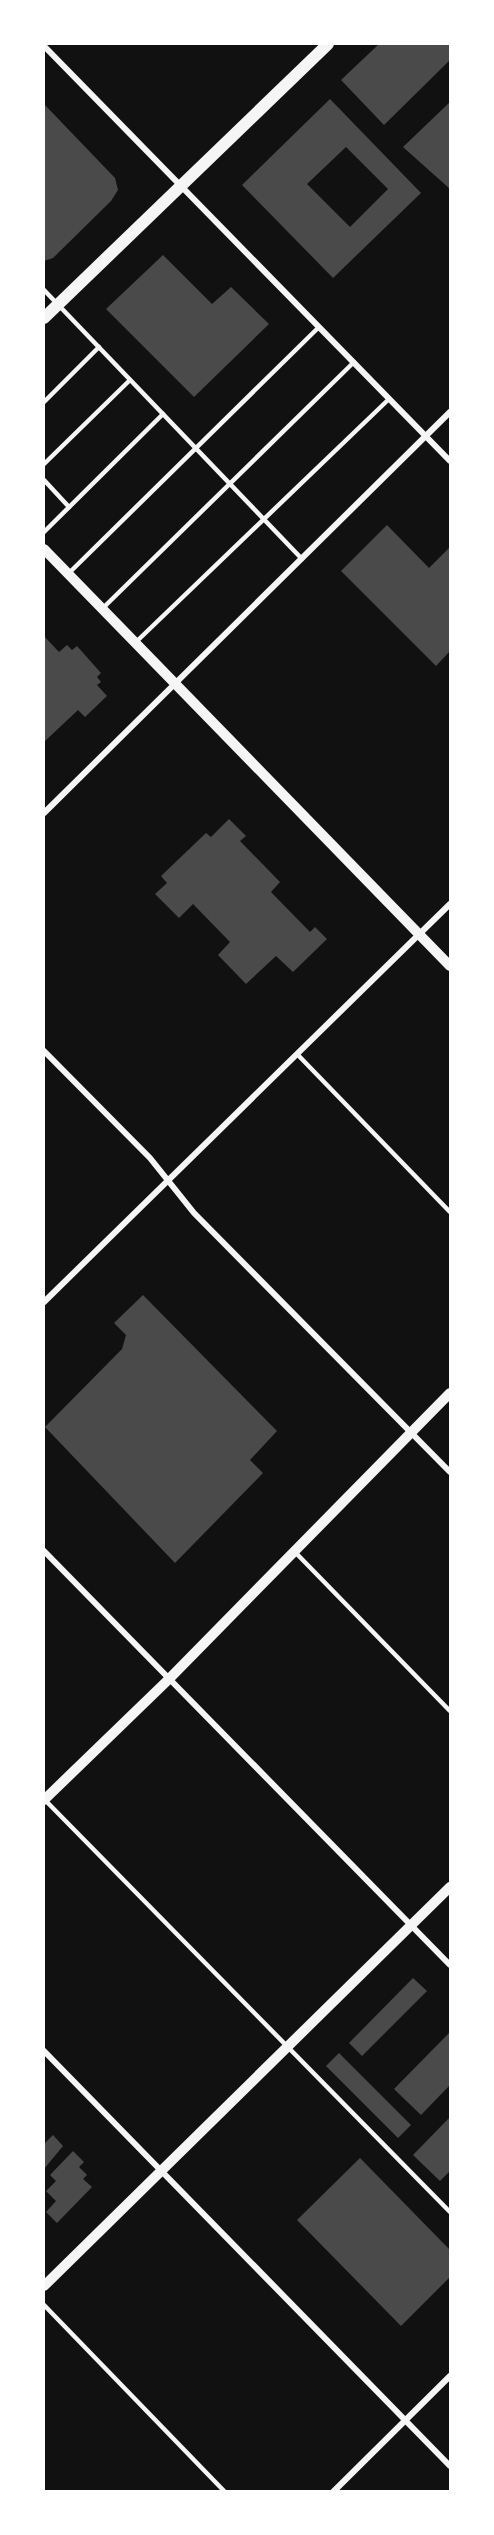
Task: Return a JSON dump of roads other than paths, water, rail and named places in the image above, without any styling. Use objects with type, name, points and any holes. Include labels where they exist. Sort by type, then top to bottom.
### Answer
[{"type":"main road","points":[[44,318],[328,44]]},
{"type":"street","points":[[44,46],[450,461]]},
{"type":"street","points":[[44,813],[450,412]]},
{"type":"street","points":[[44,549],[450,966]]},
{"type":"street","points":[[44,1302],[450,904]]},
{"type":"street","points":[[44,1051],[150,1158],[194,1212],[450,1472]]},
{"type":"street","points":[[44,1799],[169,1679],[450,1393]]},
{"type":"street","points":[[44,1551],[450,1965]]},
{"type":"street","points":[[44,2286],[450,1887]]},
{"type":"street","points":[[44,2050],[450,2466]]},
{"type":"street","points":[[333,2492],[450,2376]]},
{"type":"lane","points":[[44,290],[302,559]]},
{"type":"lane","points":[[68,574],[319,327]]},
{"type":"lane","points":[[44,402],[99,347]]},
{"type":"lane","points":[[102,609],[354,363]]},
{"type":"lane","points":[[44,464],[130,380]]},
{"type":"lane","points":[[135,643],[389,399]]},
{"type":"lane","points":[[44,532],[163,414]]},
{"type":"lane","points":[[44,480],[69,507]]},
{"type":"lane","points":[[297,1054],[450,1212]]},
{"type":"lane","points":[[294,1551],[450,1711]]},
{"type":"lane","points":[[44,1799],[450,2212]]},
{"type":"lane","points":[[44,2305],[225,2492]]}]
